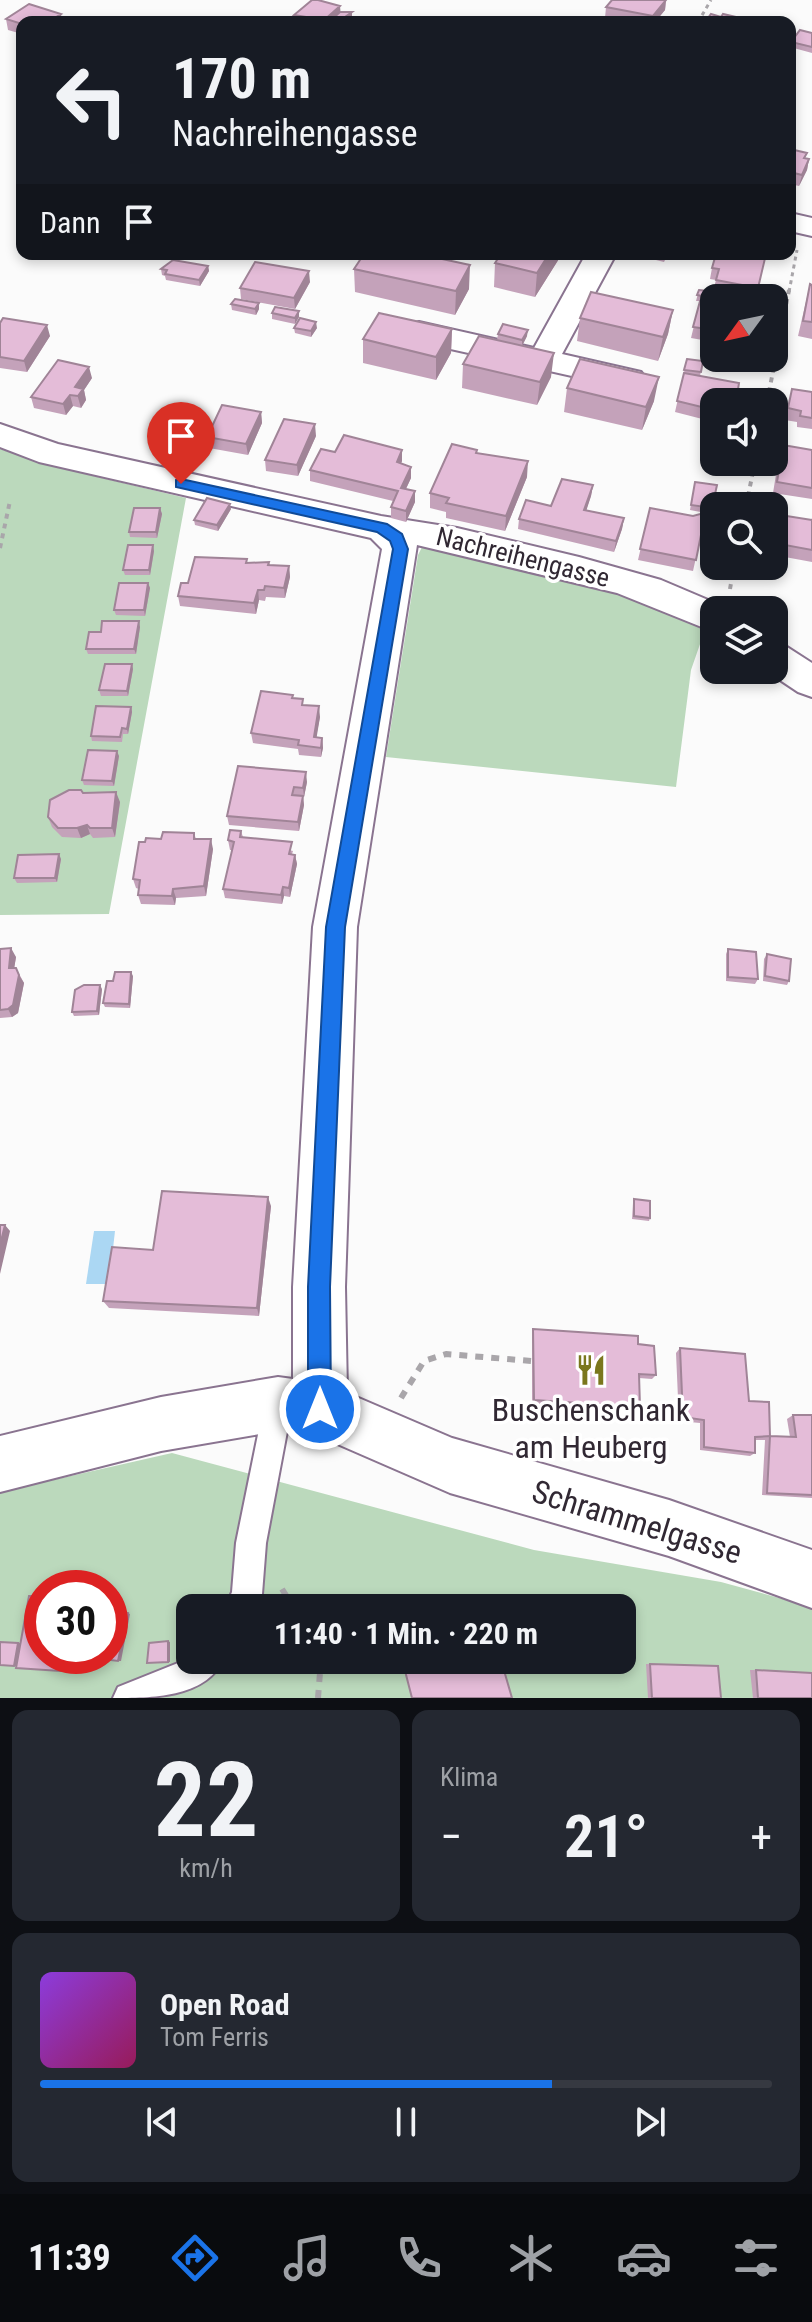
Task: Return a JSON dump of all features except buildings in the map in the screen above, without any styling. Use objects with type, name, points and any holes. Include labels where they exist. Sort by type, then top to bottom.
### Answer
[{"type":"street","points":[[543,359],[598,260]]},
{"type":"street","points":[[419,332],[635,380]]},
{"type":"street","name":"Nachreihengasse","points":[[0,435],[51,454],[381,528],[427,533],[590,572],[660,592],[700,611]]},
{"type":"street","points":[[0,1464],[161,1424],[299,1406],[319,1287],[335,927],[400,549],[397,538],[381,528]]},
{"type":"street","points":[[788,666],[812,682]]},
{"type":"street","name":"Schrammelgasse","points":[[299,1406],[450,1465],[669,1528],[812,1579]]},
{"type":"lane","points":[[247,1594],[251,1543],[299,1406]]},
{"type":"lane","points":[[129,1698],[189,1674]]},
{"type":"path","points":[[796,251],[800,230]]},
{"type":"path","points":[[770,388],[794,260]]},
{"type":"path","points":[[0,548],[10,501]]},
{"type":"path","points":[[378,1436],[424,1361],[446,1354],[531,1361]]},
{"type":"path","points":[[318,1698],[320,1674]]},
{"type":"green space","points":[[0,449],[56,467],[186,498],[109,914],[0,915]]},
{"type":"green space","points":[[423,545],[550,569],[700,622],[700,644],[691,670],[676,787],[386,757],[418,555]]},
{"type":"green space","points":[[172,1453],[534,1550],[721,1582],[812,1607],[812,1698],[0,1698],[0,1492]]},
{"type":"water","points":[[94,1231],[115,1231],[109,1284],[86,1284]]},
{"type":"place","name":"Buschenschank am Heuberg","points":[[591,1370]]},
{"type":"route","points":[[181,484],[381,528],[397,538],[400,549],[335,927],[335,994],[319,1287],[320,1409]]}]
